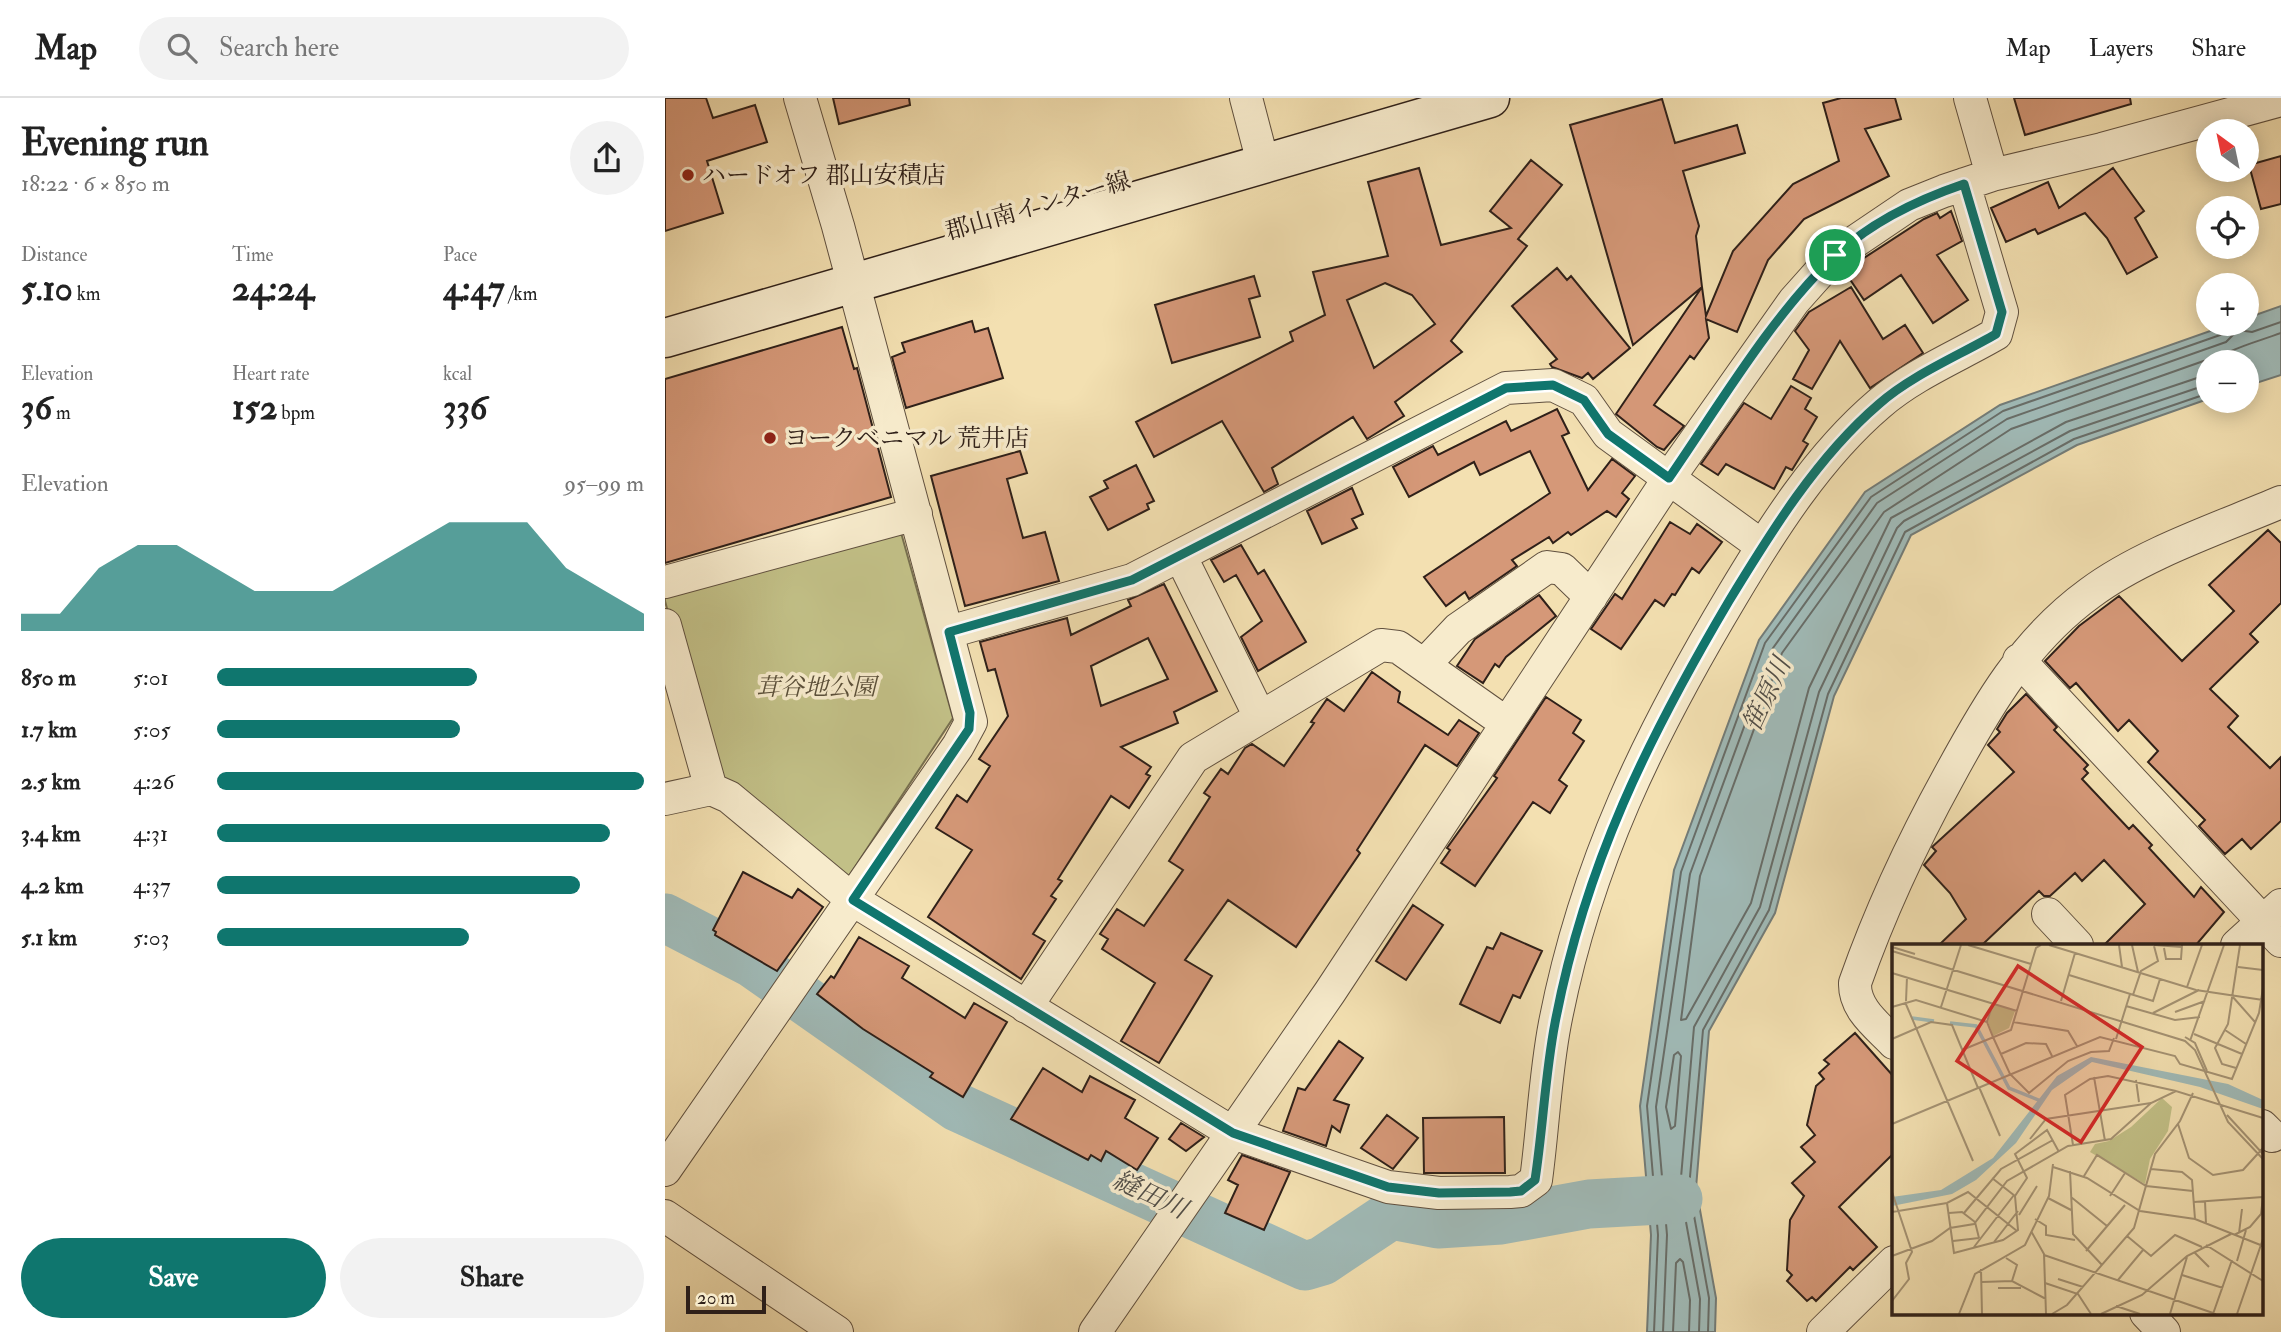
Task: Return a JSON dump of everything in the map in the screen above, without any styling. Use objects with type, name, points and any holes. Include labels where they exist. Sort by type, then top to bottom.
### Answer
[{"type":"street","points":[[665,1170],[969,729],[970,713],[949,632],[800,98]]},
{"type":"street","points":[[1246,98],[1261,152]]},
{"type":"street","points":[[1261,152],[1410,98]]},
{"type":"street","points":[[665,313],[850,271],[1261,152],[1490,98]]},
{"type":"street","points":[[665,799],[711,789],[740,805],[853,900],[1233,1133],[1388,1187],[1439,1193],[1510,1192],[1531,1185],[1535,1180],[1555,1024],[1600,855],[1662,717],[1762,546],[1836,446],[1866,416],[1899,390],[1996,334],[1999,328],[2000,305],[1978,180],[1970,98]]},
{"type":"street","points":[[1095,1332],[1330,992],[1669,478],[1794,301],[1835,255],[1909,205],[1978,180],[2281,100]]},
{"type":"street","points":[[665,338],[850,271]]},
{"type":"street","points":[[949,632],[1132,580],[1306,488],[1506,388],[1553,385],[1584,400],[1608,434],[1762,546]]},
{"type":"street","points":[[1892,1041],[1862,1009],[1856,997],[1855,983],[1901,864],[1990,701],[2019,660],[2042,633],[2069,608],[2135,564],[2281,502]]},
{"type":"street","points":[[665,582],[916,514]]},
{"type":"street","points":[[1181,556],[1260,718]]},
{"type":"street","points":[[1425,665],[1458,629],[1545,568],[1562,569],[1591,597]]},
{"type":"street","points":[[665,625],[711,789]]},
{"type":"street","points":[[1025,1007],[1188,763],[1381,645],[1398,647],[1506,723]]},
{"type":"street","points":[[2019,660],[2275,922],[2239,944]]},
{"type":"street","points":[[2048,914],[2076,944]]},
{"type":"street","points":[[665,1216],[837,1332]]},
{"type":"street","points":[[1822,1332],[1892,1264]]},
{"type":"street","points":[[2147,1314],[2164,1332]]},
{"type":"green space","name":"茸谷地公園","points":[[900,529],[953,718],[845,882],[714,786],[665,601],[665,591]]},
{"type":"water","name":"笹原川","points":[[2281,306],[2281,375],[2259,382],[2259,350],[2196,350],[2196,403],[2077,445],[1911,535],[1834,696],[1775,913],[1709,1031],[1696,1188],[1716,1298],[1715,1332],[1647,1332],[1651,1235],[1640,1106],[1674,870],[1759,640],[1865,492],[2000,405],[2196,336],[2259,336],[2259,314]]},
{"type":"building","points":[[665,98],[706,98],[713,118],[755,105],[767,142],[707,161],[723,213],[665,231]]},
{"type":"building","points":[[833,98],[909,98],[910,105],[839,124]]},
{"type":"building","points":[[1841,98],[1895,98],[1901,119],[1865,129],[1889,176],[1804,219],[1768,260],[1737,332],[1706,319],[1709,338],[1694,359],[1690,356],[1654,405],[1684,426],[1664,450],[1657,447],[1616,414],[1702,287],[1706,316],[1733,251],[1793,184],[1839,161],[1823,103]]},
{"type":"building","points":[[2014,98],[2130,98],[2131,104],[2025,135]]},
{"type":"building","points":[[1662,99],[1675,143],[1737,125],[1745,153],[1683,171],[1699,226],[1696,236],[1702,287],[1633,345],[1570,125]]},
{"type":"building","points":[[2281,156],[2281,204],[2261,209],[2254,182],[2259,182],[2259,162]]},
{"type":"building","points":[[1531,160],[1562,185],[1518,239],[1527,246],[1451,341],[1462,352],[1395,402],[1404,416],[1367,439],[1353,417],[1272,468],[1278,484],[1264,492],[1222,421],[1154,457],[1136,422],[1293,341],[1290,332],[1325,315],[1313,272],[1388,256],[1368,182],[1419,168],[1441,245],[1511,228],[1490,211]],"holes":[[[1385,283],[1412,295],[1435,324],[1374,368],[1347,300]]]},
{"type":"building","points":[[2113,168],[2144,211],[2135,218],[2157,257],[2127,274],[2107,238],[2085,213],[2038,234],[2035,229],[2006,242],[1991,208],[2048,182],[2059,208]]},
{"type":"building","points":[[1951,211],[1962,241],[1937,255],[1968,300],[1933,323],[1901,275],[1864,300],[1845,272],[1847,269],[1924,219],[1937,213],[1940,218]]},
{"type":"building","points":[[1557,268],[1567,280],[1571,276],[1630,348],[1593,379],[1588,373],[1582,378],[1552,367],[1550,364],[1557,359],[1512,306]]},
{"type":"building","points":[[1254,276],[1260,296],[1249,299],[1260,337],[1172,363],[1155,305]]},
{"type":"building","points":[[1851,287],[1883,339],[1905,325],[1923,353],[1870,388],[1840,341],[1812,389],[1793,379],[1809,350],[1795,331],[1809,312]]},
{"type":"building","points":[[972,321],[975,332],[988,328],[1003,378],[906,408],[892,357],[905,352],[902,343]]},
{"type":"building","name":"ヨークベニマル 荒井店","points":[[842,327],[854,369],[857,368],[891,497],[665,563],[665,379]]},
{"type":"building","points":[[1791,386],[1811,398],[1805,409],[1817,417],[1803,441],[1808,444],[1792,470],[1786,467],[1774,489],[1726,464],[1718,475],[1701,464],[1744,403],[1771,419]]},
{"type":"building","points":[[1557,409],[1569,433],[1562,436],[1588,490],[1612,459],[1635,476],[1622,493],[1629,499],[1616,517],[1607,511],[1571,535],[1568,532],[1553,543],[1549,537],[1512,560],[1517,566],[1469,599],[1465,592],[1446,606],[1424,577],[1550,493],[1530,451],[1480,475],[1474,462],[1409,497],[1393,467],[1433,446],[1438,455],[1506,421],[1511,431]]},
{"type":"building","points":[[1020,451],[1027,473],[1007,479],[1023,538],[1045,532],[1059,581],[965,606],[931,476]]},
{"type":"building","points":[[1136,465],[1154,501],[1147,504],[1149,509],[1108,530],[1090,497],[1108,488],[1104,481]]},
{"type":"building","points":[[1352,488],[1363,514],[1352,519],[1357,528],[1322,544],[1307,511]]},
{"type":"building","points":[[1670,522],[1690,534],[1697,524],[1722,542],[1699,573],[1692,568],[1675,595],[1672,594],[1664,606],[1655,600],[1621,649],[1591,629],[1615,594],[1622,599]]},
{"type":"building","points":[[2268,530],[2281,543],[2281,603],[2250,634],[2258,642],[2210,689],[2238,716],[2228,727],[2270,768],[2281,757],[2281,821],[2251,849],[2242,839],[2225,854],[2199,826],[2205,820],[2148,762],[2158,751],[2129,720],[2118,731],[2076,683],[2070,688],[2045,661],[2079,626],[2119,596],[2182,661],[2234,611],[2209,585]]},
{"type":"building","points":[[1241,545],[1258,574],[1264,570],[1306,642],[1258,671],[1241,637],[1262,621],[1236,575],[1224,582],[1211,560]]},
{"type":"building","points":[[1164,584],[1217,691],[1174,712],[1178,723],[1121,747],[1151,767],[1146,774],[1150,776],[1129,808],[1111,796],[1058,879],[1062,881],[1051,896],[1056,899],[1033,934],[1045,941],[1021,979],[928,917],[972,850],[936,828],[957,795],[967,802],[990,766],[979,759],[1008,716],[995,669],[988,671],[980,642],[1067,618],[1071,635],[1131,606],[1128,600]],"holes":[[[1148,638],[1168,679],[1101,706],[1091,666]]]},
{"type":"building","points":[[1539,595],[1556,616],[1506,657],[1499,667],[1495,664],[1483,683],[1457,666],[1475,639]]},
{"type":"building","points":[[1372,672],[1400,692],[1398,702],[1448,735],[1459,720],[1479,733],[1457,766],[1425,745],[1357,850],[1360,853],[1296,947],[1228,900],[1185,960],[1212,976],[1159,1063],[1121,1041],[1155,983],[1102,949],[1108,939],[1100,934],[1117,909],[1144,926],[1183,870],[1169,861],[1210,797],[1204,793],[1221,769],[1228,774],[1245,748],[1252,744],[1284,766],[1327,699],[1344,711]]},
{"type":"building","points":[[2026,694],[2057,727],[2054,730],[2088,765],[2084,769],[2088,773],[2082,779],[2129,829],[2133,825],[2152,845],[2149,848],[2194,897],[2201,887],[2224,912],[2197,944],[2105,944],[2145,904],[2104,860],[2082,881],[2075,873],[2050,896],[2044,896],[2039,891],[1983,944],[1940,944],[1966,919],[1950,893],[1924,865],[1936,851],[1932,847],[2014,772],[1988,745],[2000,732],[1997,729],[2007,713]]},
{"type":"building","points":[[1546,697],[1581,720],[1573,733],[1584,741],[1559,780],[1567,786],[1550,813],[1533,802],[1475,886],[1441,863],[1450,850],[1447,848],[1497,778],[1494,776]]},
{"type":"building","points":[[743,872],[792,898],[798,889],[823,907],[777,971],[715,935],[713,930]]},
{"type":"building","points":[[1413,905],[1443,925],[1406,980],[1376,961]]},
{"type":"building","points":[[1501,933],[1542,951],[1520,998],[1513,995],[1500,1023],[1460,1004],[1487,947],[1493,949]]},
{"type":"building","points":[[859,937],[909,966],[902,978],[965,1018],[974,1003],[1007,1022],[963,1097],[930,1077],[933,1073],[863,1029],[817,994],[831,976],[834,978]]},
{"type":"building","points":[[1855,1033],[1892,1075],[1892,1155],[1839,1207],[1877,1247],[1853,1270],[1850,1267],[1816,1301],[1812,1297],[1807,1301],[1787,1281],[1792,1275],[1787,1270],[1790,1220],[1804,1196],[1792,1183],[1815,1162],[1801,1147],[1815,1135],[1807,1125],[1816,1086],[1824,1079],[1819,1073],[1829,1064],[1824,1060]]},
{"type":"building","points":[[1339,1041],[1363,1058],[1334,1100],[1349,1105],[1340,1132],[1332,1126],[1326,1146],[1283,1131],[1298,1088],[1305,1090]]},
{"type":"building","points":[[1043,1068],[1082,1092],[1090,1076],[1135,1100],[1125,1118],[1158,1138],[1137,1170],[1106,1151],[1101,1161],[1091,1155],[1088,1160],[1011,1119]]},
{"type":"building","points":[[1387,1115],[1418,1138],[1393,1169],[1361,1148]]},
{"type":"building","points":[[1504,1117],[1505,1173],[1424,1173],[1423,1118]]},
{"type":"building","points":[[1181,1123],[1204,1137],[1186,1151],[1169,1139]]},
{"type":"building","points":[[1242,1155],[1290,1172],[1264,1230],[1225,1213],[1238,1185],[1228,1180]]},
{"type":"waterway","name":"縫田川","points":[[665,918],[752,963],[957,1107],[1305,1266],[1322,1261],[1391,1215],[1438,1224],[1501,1220],[1589,1204],[1678,1199]]},
{"type":"place","name":"ハードオフ 郡山安積店","points":[[688,175]]},
{"type":"place","name":"ヨークベニマル 荒井店","points":[[770,438]]},
{"type":"route","points":[[1964,184],[2002,312],[1999,328],[1996,334],[1881,402],[1836,446],[1762,546],[1688,669],[1618,810],[1600,855],[1555,1024],[1535,1180],[1531,1185],[1521,1191],[1510,1192],[1439,1193],[1388,1187],[1233,1133],[853,900],[969,729],[970,713],[949,632],[1132,580],[1306,488],[1506,388],[1547,384],[1584,400],[1608,434],[1669,478],[1794,301],[1835,255],[1872,227],[1909,205],[1964,184]]}]
